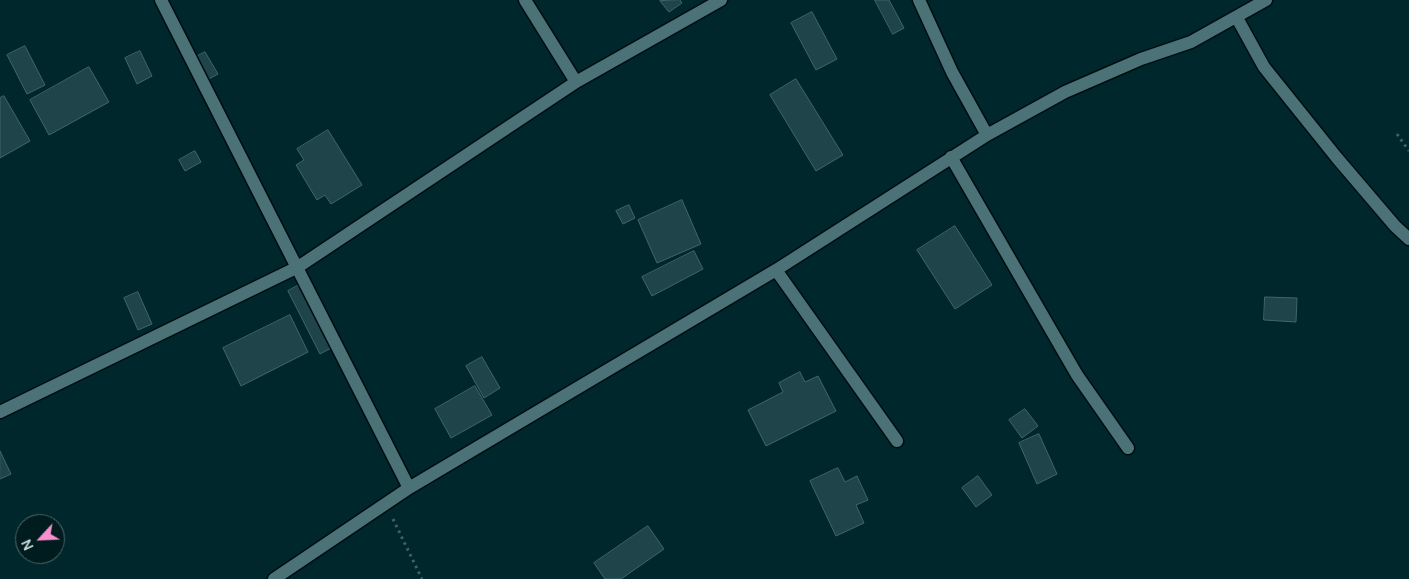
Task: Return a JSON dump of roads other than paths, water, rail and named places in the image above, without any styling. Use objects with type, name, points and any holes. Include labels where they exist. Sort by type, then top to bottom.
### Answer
[{"type":"street","points":[[161,0],[409,488]]},
{"type":"street","points":[[525,0],[576,82]]},
{"type":"street","points":[[0,412],[298,267],[576,82],[721,0]]},
{"type":"street","points":[[919,0],[952,72],[987,135]]},
{"type":"street","points":[[274,579],[409,488],[776,270],[987,135],[1065,92],[1141,59],[1192,42],[1266,0]]},
{"type":"street","points":[[1237,18],[1264,67],[1337,158],[1395,226],[1409,239]]},
{"type":"street","points":[[950,157],[1077,375],[1128,448]]},
{"type":"street","points":[[776,270],[897,441]]}]
